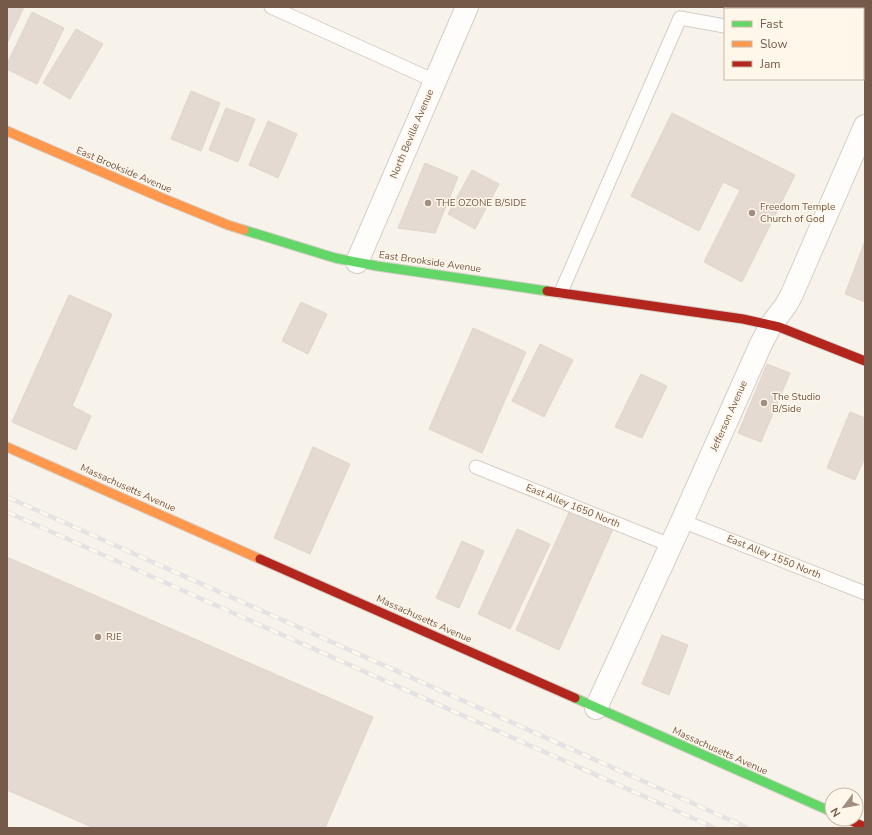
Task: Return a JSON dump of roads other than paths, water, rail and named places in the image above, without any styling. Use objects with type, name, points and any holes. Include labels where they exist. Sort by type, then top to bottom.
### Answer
[{"type":"street","name":"North Beville Avenue","points":[[357,262],[467,7]]},
{"type":"street","name":"East Brookside Avenue","points":[[7,130],[162,198],[228,224],[328,256],[357,262],[743,318],[779,327],[865,361]]},
{"type":"street","name":"Jefferson Avenue","points":[[596,708],[761,344],[771,325],[786,305],[792,294],[863,134]]},
{"type":"street","name":"Massachusetts Avenue","points":[[7,447],[824,808]]},
{"type":"lane","points":[[271,7],[435,81]]},
{"type":"lane","points":[[561,292],[680,18],[724,26]]},
{"type":"lane","name":"East Alley 1650 North","points":[[476,467],[670,545]]},
{"type":"lane","name":"East Alley 1550 North","points":[[682,521],[865,593]]},
{"type":"railway","points":[[7,497],[748,828]]},
{"type":"railway","points":[[7,512],[715,828]]},
{"type":"place","name":"THE OZONE B/SIDE","points":[[428,203]]},
{"type":"place","name":"Freedom Temple Church of God","points":[[752,213]]},
{"type":"place","name":"The Studio B/Side","points":[[764,403]]},
{"type":"place","name":"RJE","points":[[98,637]]}]
